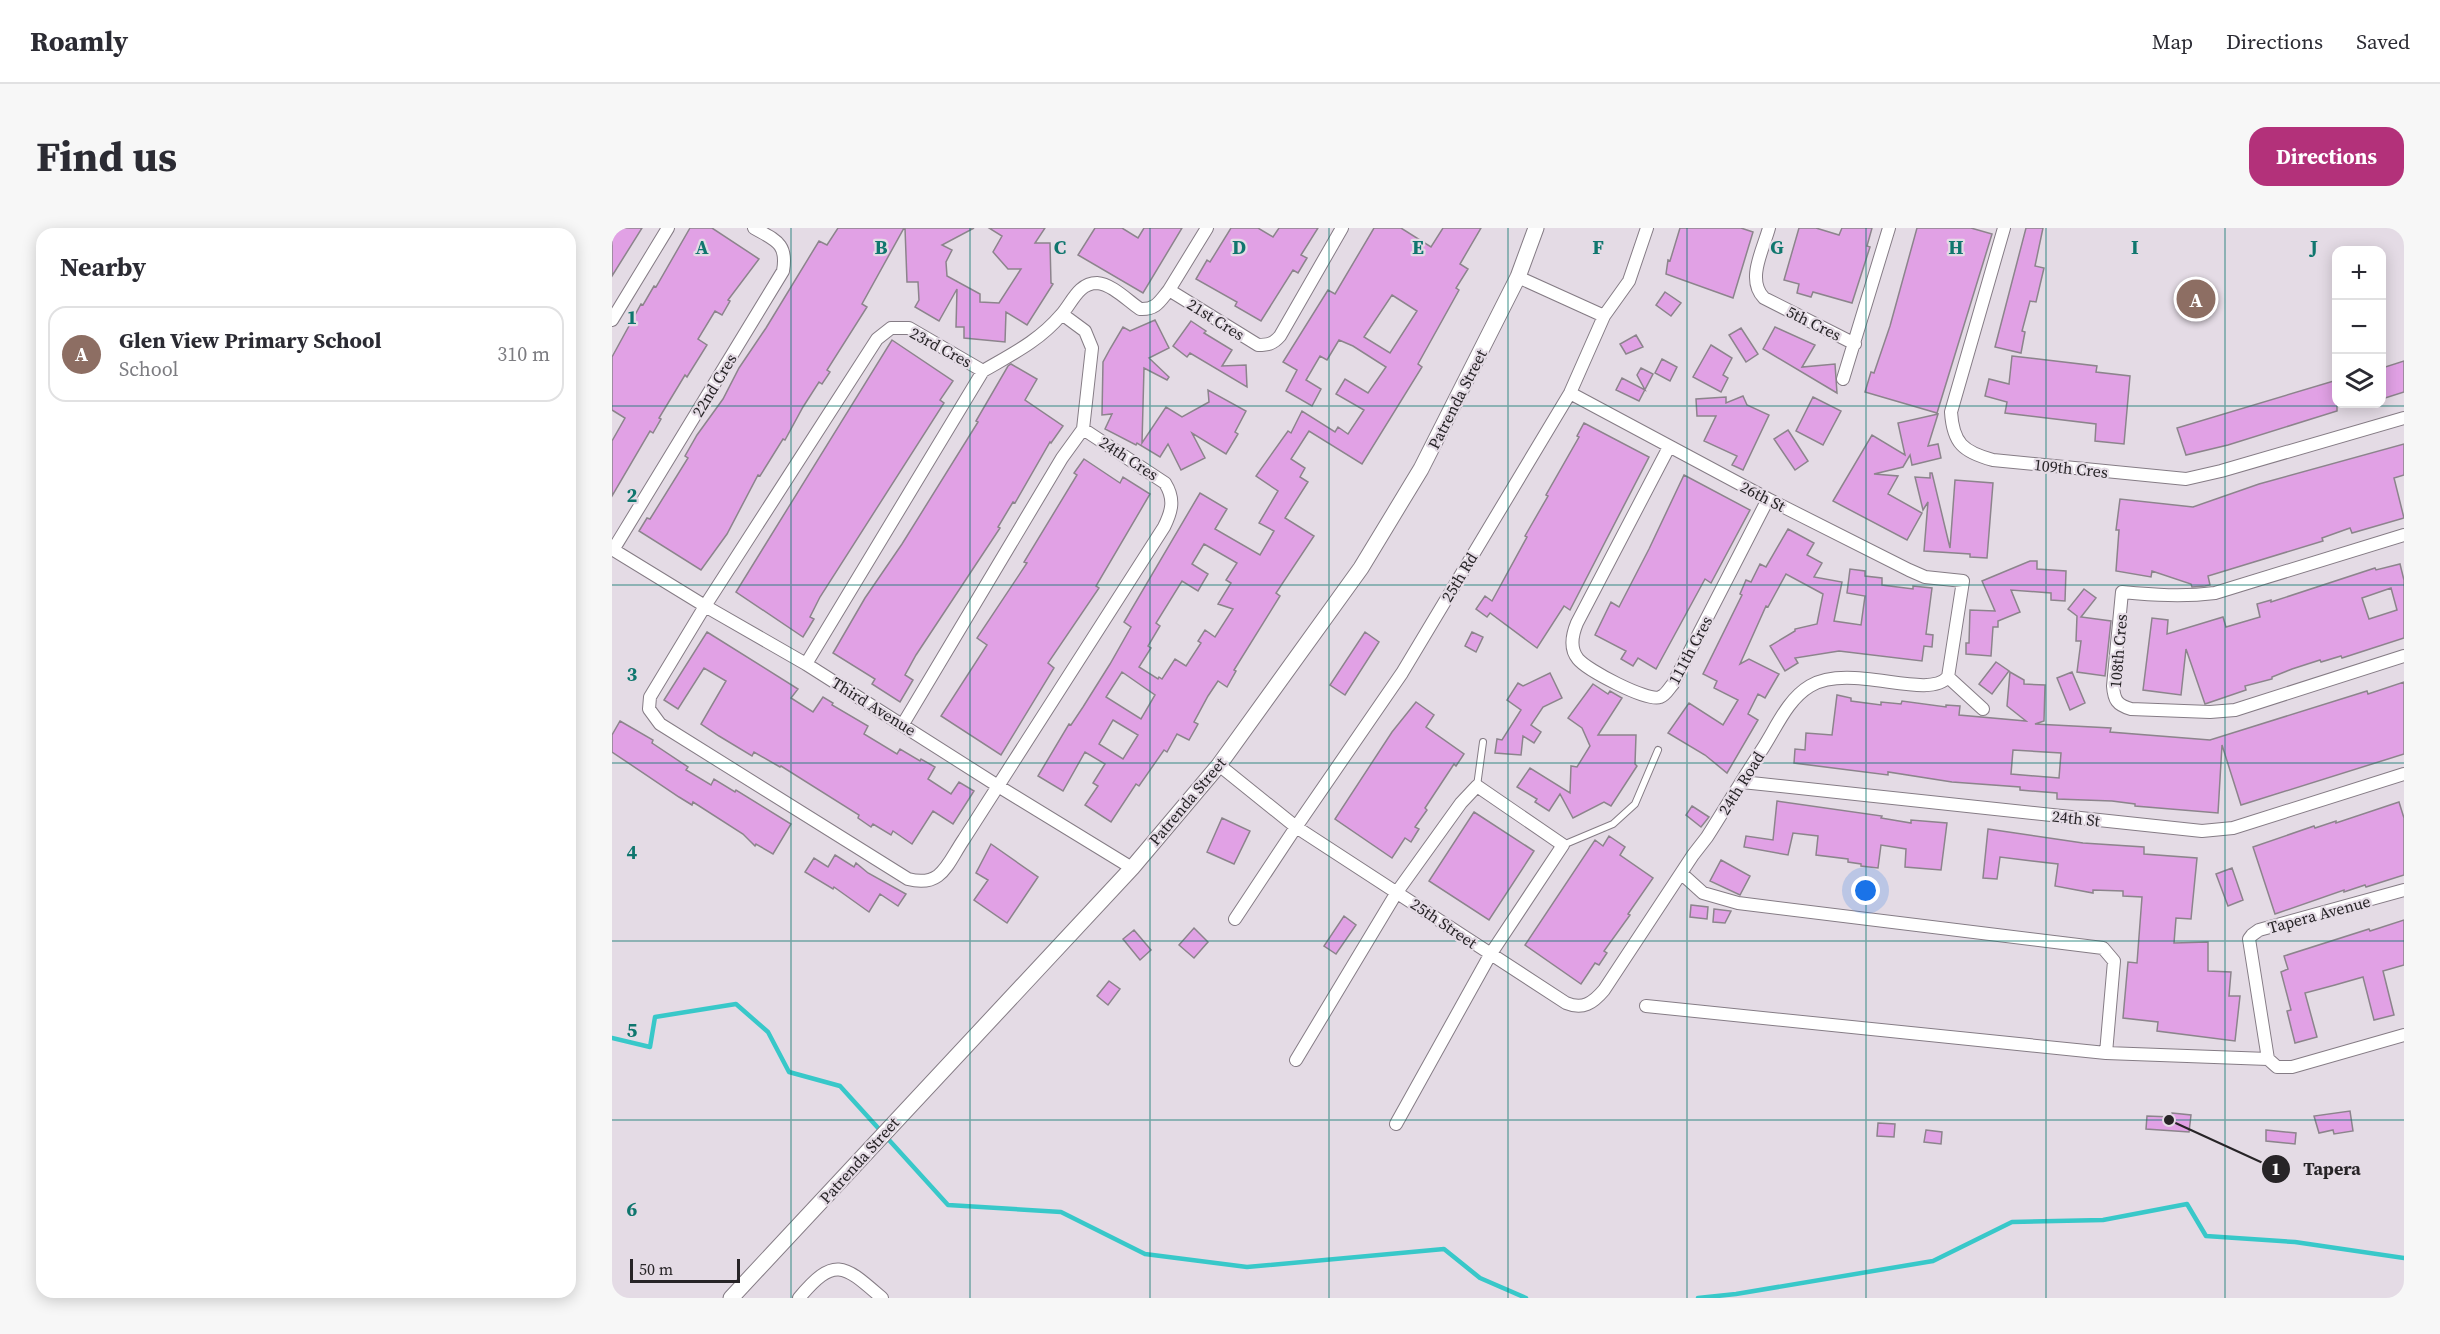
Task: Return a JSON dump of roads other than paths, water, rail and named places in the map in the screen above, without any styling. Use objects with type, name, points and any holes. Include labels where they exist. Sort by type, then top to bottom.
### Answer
[{"type":"street","points":[[612,320],[668,228]]},
{"type":"street","name":"22nd Cres","points":[[613,549],[783,271],[784,251],[778,242],[754,228]]},
{"type":"street","name":"21st Cres","points":[[1207,228],[1169,290],[1258,345],[1268,345],[1280,336],[1342,228]]},
{"type":"street","name":"Patrenda Street","points":[[731,1298],[1132,868],[1219,765],[1300,654],[1373,548],[1421,469],[1518,277],[1536,228]]},
{"type":"street","name":"25th Rd","points":[[1235,919],[1402,673],[1569,393],[1604,316],[1629,281],[1647,228]]},
{"type":"street","name":"5th Cres","points":[[1769,228],[1756,271],[1754,283],[1758,291],[1764,298],[1855,344],[1889,228]]},
{"type":"street","name":"109th Cres","points":[[2004,228],[1952,412],[1952,430],[1958,442],[1974,455],[1993,460],[2186,479],[2221,471],[2404,417]]},
{"type":"street","points":[[1518,277],[1604,316]]},
{"type":"street","points":[[983,371],[1038,339],[1062,314],[1081,287],[1089,284],[1104,285],[1140,309],[1158,305],[1169,290]]},
{"type":"street","points":[[1062,314],[1085,331],[1092,348],[1083,429]]},
{"type":"street","name":"23rd Cres","points":[[806,664],[983,371],[909,328],[891,328],[877,339],[705,606],[650,697],[649,709],[660,724],[908,879],[928,882],[941,873],[998,786]]},
{"type":"street","points":[[1843,379],[1855,344]]},
{"type":"street","name":"26th St","points":[[1569,393],[1768,499],[1925,577],[1963,581],[1948,677]]},
{"type":"street","name":"24th Cres","points":[[903,724],[1062,458],[1083,429],[1165,483],[1171,492],[1173,503],[1171,514],[998,786]]},
{"type":"street","name":"111th Cres","points":[[1670,447],[1576,623],[1573,634],[1574,651],[1586,666],[1644,696],[1659,698],[1666,694],[1768,499]]},
{"type":"street","name":"108th Cres","points":[[2404,535],[2215,593],[2165,597],[2122,592],[2113,686],[2114,699],[2120,706],[2131,709],[2222,712],[2404,656]]},
{"type":"street","name":"Third Avenue","points":[[613,549],[705,606],[806,664],[1132,868]]},
{"type":"street","name":"24th Road","points":[[1594,1002],[1682,874],[1795,698],[1810,686],[1837,678],[1856,677],[1933,686],[1948,677]]},
{"type":"street","points":[[1948,677],[1983,709]]},
{"type":"street","points":[[1219,765],[1296,827]]},
{"type":"street","name":"24th St","points":[[1742,782],[2202,831],[2233,828],[2404,774]]},
{"type":"street","points":[[1296,1060],[1397,892],[1461,803],[1477,786],[1563,845],[1490,954],[1396,1124]]},
{"type":"street","name":"25th Street","points":[[1296,827],[1566,1003],[1578,1007],[1594,1002]]},
{"type":"street","points":[[1682,874],[1703,892],[1738,903],[2103,948],[2114,961],[2106,1053]]},
{"type":"street","name":"Tapera Avenue","points":[[2268,1059],[2249,939],[2252,934],[2259,930],[2404,890]]},
{"type":"street","points":[[1646,1006],[2106,1053],[2268,1059],[2277,1067],[2292,1067],[2404,1035]]},
{"type":"street","points":[[799,1298],[825,1271],[835,1270],[855,1274],[882,1298]]},
{"type":"lane","points":[[1477,786],[1483,742]]},
{"type":"lane","points":[[1563,845],[1612,824],[1635,804],[1659,750]]},
{"type":"waterway","points":[[612,1038],[650,1047],[655,1017],[736,1004],[768,1032],[789,1072],[840,1086],[948,1205],[1061,1212],[1145,1254],[1247,1267],[1444,1249],[1480,1278],[1526,1298]]},
{"type":"waterway","points":[[1698,1298],[1736,1294],[1933,1261],[2012,1222],[2103,1220],[2187,1204],[2206,1236],[2295,1242],[2404,1258]]},
{"type":"place","name":"Glen View Primary School","points":[[2196,299]]},
{"type":"place","name":"Tapera","points":[[2169,1120]]}]
